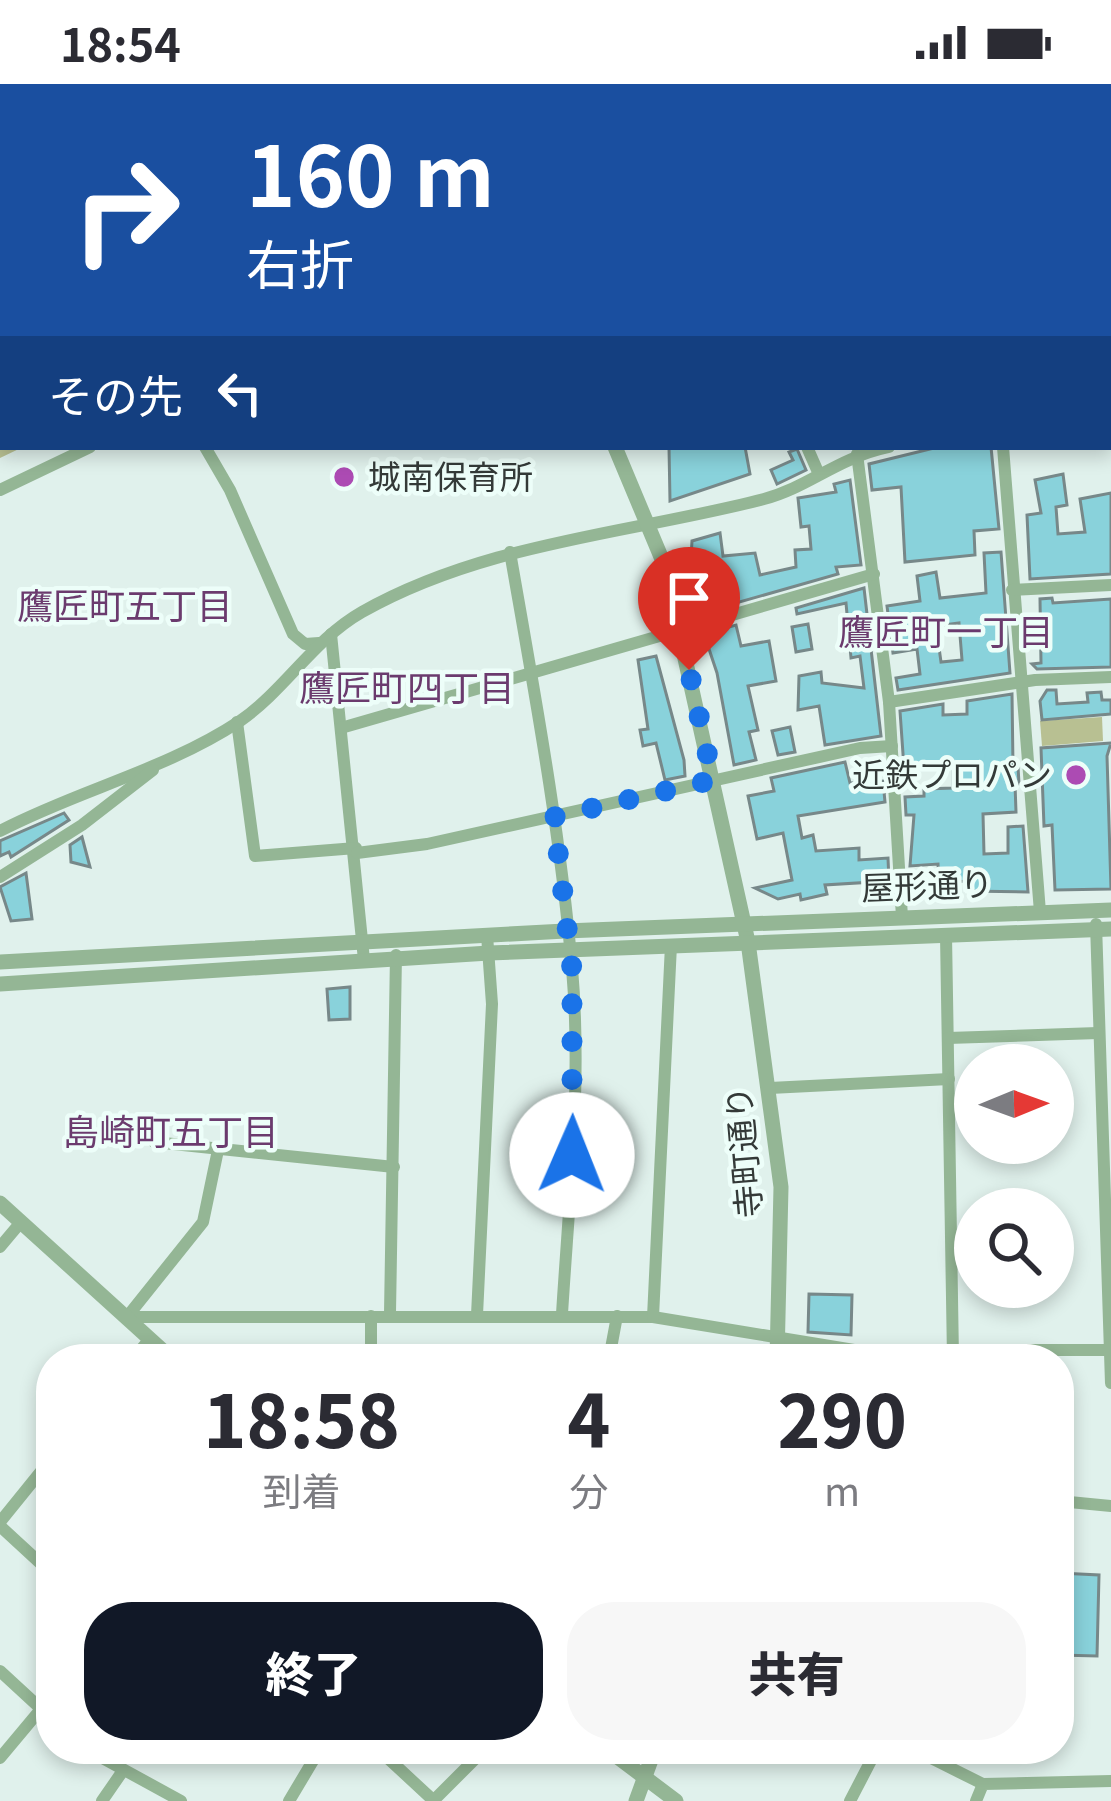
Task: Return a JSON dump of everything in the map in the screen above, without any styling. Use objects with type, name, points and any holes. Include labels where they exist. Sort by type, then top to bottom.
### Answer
[{"type":"street","points":[[0,490],[83,450]]},
{"type":"street","points":[[208,450],[293,634],[305,644],[325,638]]},
{"type":"street","points":[[616,450],[648,524],[681,633],[745,923]]},
{"type":"street","points":[[808,450],[818,472]]},
{"type":"street","points":[[0,831],[158,765],[238,722],[278,693],[325,638],[363,612],[510,552],[769,498],[857,454],[876,450]]},
{"type":"street","points":[[1006,450],[1012,590],[1040,912]]},
{"type":"street","points":[[857,454],[889,702],[902,917]]},
{"type":"street","points":[[510,552],[554,817],[570,950],[572,1155],[562,1314]]},
{"type":"street","points":[[341,728],[874,574]]},
{"type":"street","points":[[1012,590],[1111,585]]},
{"type":"street","points":[[325,638],[356,850],[364,960]]},
{"type":"street","points":[[889,702],[1111,677]]},
{"type":"street","points":[[238,722],[256,856],[356,850],[554,817],[860,748],[892,746]]},
{"type":"street","points":[[0,877],[138,786],[158,765]]},
{"type":"street","points":[[1103,910],[1111,1383]]},
{"type":"street","name":"屋形通り","points":[[0,962],[565,931],[1103,910]]},
{"type":"street","name":"寺町通り","points":[[745,923],[781,1187],[780,1344]]},
{"type":"street","name":"屋形通り","points":[[0,984],[489,953],[1103,929]]},
{"type":"street","points":[[477,1315],[492,1004],[487,935]]},
{"type":"street","points":[[946,935],[953,1344]]},
{"type":"street","points":[[390,1313],[395,940]]},
{"type":"street","points":[[653,1317],[670,945]]},
{"type":"street","points":[[948,1038],[1102,1028]]},
{"type":"street","points":[[770,1088],[949,1079]]},
{"type":"street","points":[[154,1142],[394,1167]]},
{"type":"street","points":[[127,1317],[203,1222],[218,1150]]},
{"type":"street","points":[[0,1203],[156,1344]]},
{"type":"street","points":[[0,1247],[21,1222]]},
{"type":"street","points":[[127,1317],[390,1313],[653,1317],[805,1344]]},
{"type":"street","points":[[371,1316],[371,1344]]},
{"type":"street","points":[[612,1344],[617,1316]]},
{"type":"street","points":[[146,1344],[150,1339]]},
{"type":"street","points":[[1074,1351],[1109,1350]]},
{"type":"street","points":[[36,1479],[0,1524],[36,1559]]},
{"type":"street","points":[[1074,1502],[1111,1505]]},
{"type":"street","points":[[0,1671],[36,1704]]},
{"type":"street","points":[[0,1758],[36,1723]]},
{"type":"street","points":[[109,1764],[181,1801]]},
{"type":"street","points":[[289,1801],[311,1764]]},
{"type":"street","points":[[394,1764],[434,1801],[470,1764]]},
{"type":"street","points":[[626,1764],[676,1801]]},
{"type":"street","points":[[636,1801],[649,1764]]},
{"type":"street","points":[[850,1801],[869,1764]]},
{"type":"street","points":[[943,1764],[983,1784],[1111,1780]]},
{"type":"street","points":[[102,1801],[122,1772]]},
{"type":"street","points":[[976,1801],[983,1784]]},
{"type":"green space","points":[[1102,717],[1103,741],[1042,746],[1040,721]]},
{"type":"building","points":[[669,450],[746,450],[750,474],[670,501]]},
{"type":"building","points":[[797,450],[806,470],[777,484],[771,470],[793,460],[789,452]]},
{"type":"building","points":[[926,450],[991,450],[999,529],[974,531],[975,555],[905,562],[901,487],[872,490],[869,464]]},
{"type":"building","points":[[1063,474],[1067,505],[1056,507],[1058,534],[1085,532],[1080,499],[1111,493],[1111,574],[1030,579],[1027,515],[1041,513],[1035,480]]},
{"type":"building","points":[[850,480],[861,565],[836,567],[838,574],[708,611],[691,558],[692,541],[720,533],[723,556],[755,553],[760,575],[796,567],[795,550],[811,549],[809,526],[801,527],[798,498],[836,492],[834,484]]},
{"type":"building","points":[[1001,552],[1010,673],[898,690],[896,678],[920,674],[917,649],[893,653],[887,606],[920,601],[917,576],[936,572],[940,598],[986,593],[984,553]],"holes":[[[959,623],[962,660],[941,662],[936,626]]]},
{"type":"building","points":[[864,588],[881,736],[825,745],[819,706],[798,710],[799,676],[821,672],[822,683],[864,688],[860,656],[851,658],[846,603],[797,614],[796,608]]},
{"type":"building","points":[[1052,598],[1053,603],[1111,599],[1111,667],[1037,669],[1032,664],[1041,663],[1040,599]]},
{"type":"building","points":[[808,624],[812,649],[796,652],[792,627]]},
{"type":"building","points":[[736,625],[741,646],[769,641],[776,681],[748,686],[758,730],[749,732],[756,760],[734,765],[717,673],[704,634]]},
{"type":"building","points":[[656,656],[684,760],[685,776],[665,780],[656,743],[643,746],[640,730],[648,729],[638,660]]},
{"type":"building","points":[[1047,690],[1056,690],[1057,704],[1088,702],[1087,693],[1101,692],[1102,700],[1111,700],[1111,714],[1042,720],[1040,701]]},
{"type":"building","points":[[1012,694],[1013,766],[1018,766],[1019,784],[1015,784],[1016,812],[983,814],[984,854],[1008,853],[1008,827],[1023,826],[1028,892],[966,891],[966,881],[939,883],[938,864],[910,866],[914,815],[906,815],[905,797],[924,796],[924,789],[953,788],[953,766],[904,768],[900,711],[943,704],[943,715],[967,714],[967,701]]},
{"type":"building","points":[[790,727],[795,752],[778,755],[772,731]]},
{"type":"building","points":[[1111,743],[1107,756],[1111,889],[1055,890],[1052,825],[1044,826],[1041,748]]},
{"type":"building","points":[[845,762],[850,783],[883,781],[885,802],[798,816],[802,838],[813,835],[816,851],[859,848],[859,860],[888,858],[889,881],[825,885],[827,894],[801,900],[800,894],[778,899],[755,888],[792,880],[783,833],[757,839],[748,796],[774,791],[771,778]]},
{"type":"building","points":[[64,813],[69,820],[11,857],[9,852],[0,856],[0,841]]},
{"type":"building","points":[[82,837],[90,867],[71,862],[70,845]]},
{"type":"building","points":[[26,873],[32,919],[11,921],[0,887]]},
{"type":"building","points":[[350,987],[350,1019],[329,1020],[327,989]]},
{"type":"building","points":[[809,1294],[852,1295],[851,1335],[808,1332]]},
{"type":"building","points":[[1074,1574],[1099,1575],[1097,1656],[1074,1655]]},
{"type":"place","name":"城南保育所","points":[[344,477]]},
{"type":"place","name":"近鉄プロパン","points":[[1076,775]]},
{"type":"district","name":"鷹匠町五丁目","points":[[125,606]]},
{"type":"district","name":"鷹匠町一丁目","points":[[946,632]]},
{"type":"district","name":"鷹匠町四丁目","points":[[407,688]]},
{"type":"district","name":"島崎町五丁目","points":[[171,1132]]},
{"type":"route","points":[[572,1155],[572,969],[554,817],[713,780],[689,670]]}]
